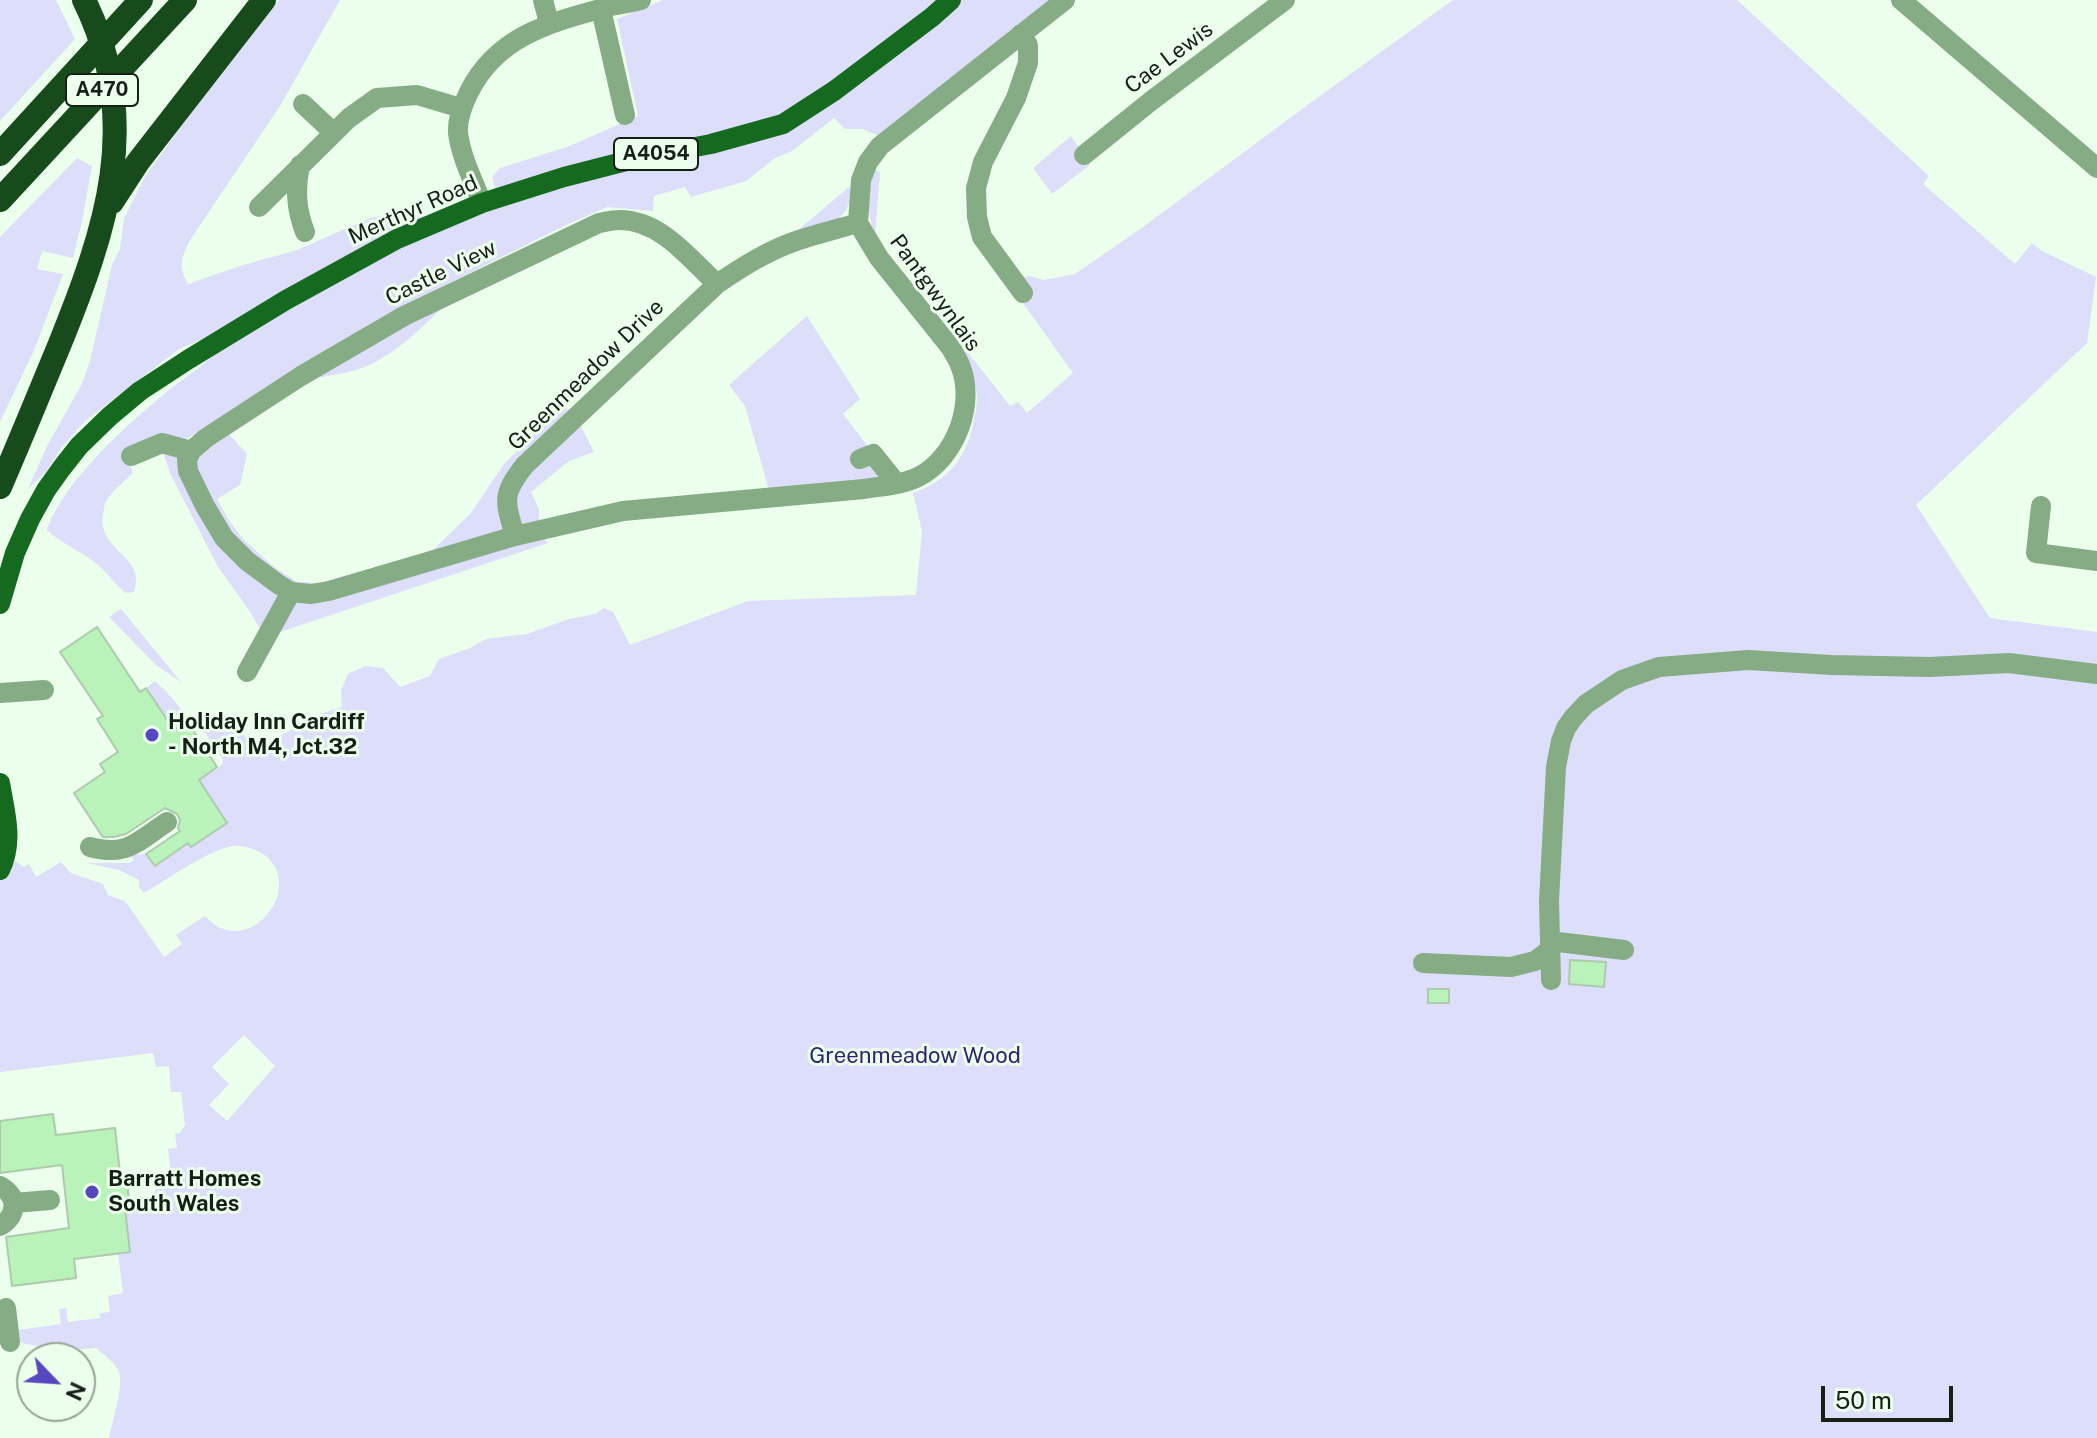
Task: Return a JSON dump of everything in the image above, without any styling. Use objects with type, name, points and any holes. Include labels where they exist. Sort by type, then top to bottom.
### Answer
[{"type":"highway","points":[[0,487],[74,308],[106,213],[113,164],[114,103],[107,59],[84,0]]},
{"type":"highway","name":"A470","points":[[0,154],[141,0]]},
{"type":"highway","name":"A470","points":[[0,200],[185,0]]},
{"type":"highway","points":[[106,213],[138,162],[264,0]]},
{"type":"main road","name":"Merthyr Road","points":[[0,604],[15,553],[30,519],[46,490],[79,446],[140,391],[189,359],[286,300],[397,239],[482,203],[564,177],[711,144],[783,124],[834,91],[951,0]]},
{"type":"main road","points":[[0,783],[8,840],[0,870]]},
{"type":"street","points":[[543,0],[549,23]]},
{"type":"street","points":[[482,203],[462,151],[458,130],[461,108],[492,57],[514,40],[549,23],[641,0]]},
{"type":"street","points":[[858,223],[861,180],[868,162],[880,146],[1065,0]]},
{"type":"street","name":"Cae Lewis","points":[[1084,155],[1285,0]]},
{"type":"street","points":[[1901,0],[2097,168]]},
{"type":"street","points":[[601,9],[625,115]]},
{"type":"street","points":[[1021,34],[1028,45],[1028,63],[1016,98],[983,162],[976,188],[977,217],[982,237],[1023,293]]},
{"type":"street","points":[[259,207],[349,118],[377,98],[417,95],[461,108]]},
{"type":"street","points":[[303,104],[334,133]]},
{"type":"street","points":[[304,161],[297,182],[297,206],[305,232]]},
{"type":"street","name":"Castle View","points":[[191,451],[301,376],[404,316],[599,223],[618,220],[644,224],[662,232],[717,284]]},
{"type":"street","name":"Greenmeadow Drive","points":[[515,536],[507,505],[510,484],[525,465],[717,284],[769,252],[858,223]]},
{"type":"street","name":"Pantgwynlais","points":[[515,536],[623,511],[864,489],[897,484],[929,471],[943,458],[960,431],[965,403],[960,364],[951,348],[879,258],[858,223]]},
{"type":"street","points":[[131,456],[162,443],[191,451],[187,460],[188,471],[224,538],[247,561],[291,592],[311,594],[329,591],[515,536]]},
{"type":"street","points":[[860,459],[873,454],[897,484]]},
{"type":"street","points":[[2041,506],[2036,553],[2097,561]]},
{"type":"street","points":[[247,672],[291,592]]},
{"type":"street","points":[[1551,980],[1549,901],[1556,767],[1561,741],[1573,718],[1586,704],[1622,680],[1659,667],[1748,660],[1930,667],[2009,663],[2097,674]]},
{"type":"street","points":[[0,693],[44,690]]},
{"type":"street","points":[[90,847],[106,851],[124,850],[167,822]]},
{"type":"street","points":[[1550,945],[1624,950]]},
{"type":"street","points":[[1423,963],[1511,967],[1535,961],[1550,945]]},
{"type":"street","points":[[0,1186],[7,1190],[14,1203],[11,1217],[0,1226]]},
{"type":"street","points":[[14,1203],[50,1200]]},
{"type":"street","points":[[6,1308],[10,1342]]},
{"type":"green space","points":[[0,0],[56,0],[75,39],[0,121]]},
{"type":"green space","points":[[279,0],[340,0],[280,106],[190,240],[182,262],[188,284],[297,250],[370,218],[408,211],[435,222],[498,198],[492,177],[500,168],[567,147],[638,116],[617,19],[663,0],[1052,0],[879,136],[863,129],[845,129],[834,118],[746,181],[691,197],[685,187],[654,196],[653,211],[607,207],[389,313],[179,443],[125,452],[133,473],[105,503],[103,527],[107,537],[134,569],[134,592],[126,593],[97,564],[47,530],[68,492],[99,454],[153,403],[204,364],[221,345],[210,336],[179,349],[85,421],[61,448],[46,472],[28,489],[47,446],[82,384],[112,265],[120,249],[124,219],[131,204],[145,177],[191,112]]},
{"type":"green space","name":"Greenmeadow Wood","points":[[1453,0],[1737,0],[1929,176],[1923,184],[2015,264],[2032,243],[2096,277],[2087,343],[1916,505],[1990,618],[2097,632],[2097,1438],[109,1438],[120,1378],[115,1365],[96,1348],[96,1342],[21,1342],[18,1330],[61,1324],[59,1309],[66,1308],[68,1322],[100,1318],[100,1313],[110,1312],[108,1296],[123,1293],[118,1253],[130,1251],[124,1201],[153,1198],[163,1176],[171,1175],[168,1149],[177,1148],[175,1134],[180,1133],[185,1125],[181,1092],[171,1092],[169,1066],[156,1067],[153,1053],[0,1072],[0,871],[6,855],[24,867],[29,864],[36,877],[61,862],[71,873],[103,884],[108,895],[128,905],[164,957],[182,944],[176,935],[205,916],[221,928],[237,931],[253,927],[275,903],[279,887],[277,871],[267,857],[241,846],[212,853],[144,893],[139,887],[139,880],[119,870],[87,863],[130,863],[134,860],[130,855],[146,854],[155,866],[187,842],[191,847],[226,823],[199,780],[222,765],[223,760],[202,728],[225,717],[235,724],[256,750],[314,716],[342,707],[341,691],[348,674],[365,666],[383,668],[400,687],[430,676],[439,659],[486,639],[527,634],[569,619],[595,614],[604,608],[613,612],[630,645],[748,601],[916,595],[922,531],[913,493],[937,481],[955,465],[967,444],[976,410],[976,386],[962,345],[1010,406],[1018,402],[1027,413],[1073,373],[1008,282],[1029,276],[1044,280],[1075,274]],"holes":[[[244,1035],[275,1066],[227,1121],[209,1105],[229,1084],[212,1067]]]},
{"type":"green space","points":[[1071,136],[1090,165],[1052,194],[1033,168]]},
{"type":"green space","points":[[77,158],[92,166],[73,258],[42,251],[37,269],[63,274],[35,348],[0,422],[0,237]]},
{"type":"green space","points":[[875,170],[880,172],[875,235],[868,202]]},
{"type":"green space","points":[[849,187],[854,193],[838,220],[791,236]]},
{"type":"green space","points":[[447,303],[410,338],[367,366],[304,380]]},
{"type":"green space","points":[[807,316],[860,399],[843,414],[897,484],[771,497],[745,406],[729,385]]},
{"type":"green space","points":[[563,405],[576,417],[594,452],[569,461],[531,492],[539,509],[539,533],[548,543],[265,637],[218,567],[171,475],[162,450],[229,434],[247,454],[240,485],[217,499],[230,522],[244,540],[274,567],[297,582],[319,583],[431,552],[471,513],[504,464]]},
{"type":"green space","points":[[121,609],[181,682],[156,665],[109,617]]},
{"type":"green space","points":[[155,681],[181,709],[187,721],[169,733],[153,712],[159,708],[146,688]]},
{"type":"building","name":"Holiday Inn Cardiff - North M4, Jct.32","points":[[97,627],[140,692],[146,688],[174,730],[187,721],[217,767],[199,780],[227,823],[191,847],[188,843],[155,866],[146,854],[180,831],[177,814],[165,808],[126,834],[104,837],[74,793],[105,772],[100,764],[118,752],[97,719],[103,716],[60,652]]},
{"type":"building","points":[[1570,960],[1606,962],[1604,987],[1569,984]]},
{"type":"building","points":[[1428,989],[1449,989],[1449,1003],[1428,1003]]},
{"type":"building","points":[[53,1114],[56,1135],[115,1128],[121,1182],[127,1182],[129,1200],[124,1200],[130,1252],[74,1259],[76,1278],[12,1286],[6,1237],[69,1228],[62,1165],[0,1173],[0,1121]]},
{"type":"place","name":"Holiday Inn Cardiff - North M4, Jct.32","points":[[152,735]]},
{"type":"place","name":"Barratt Homes South Wales","points":[[92,1192]]}]
